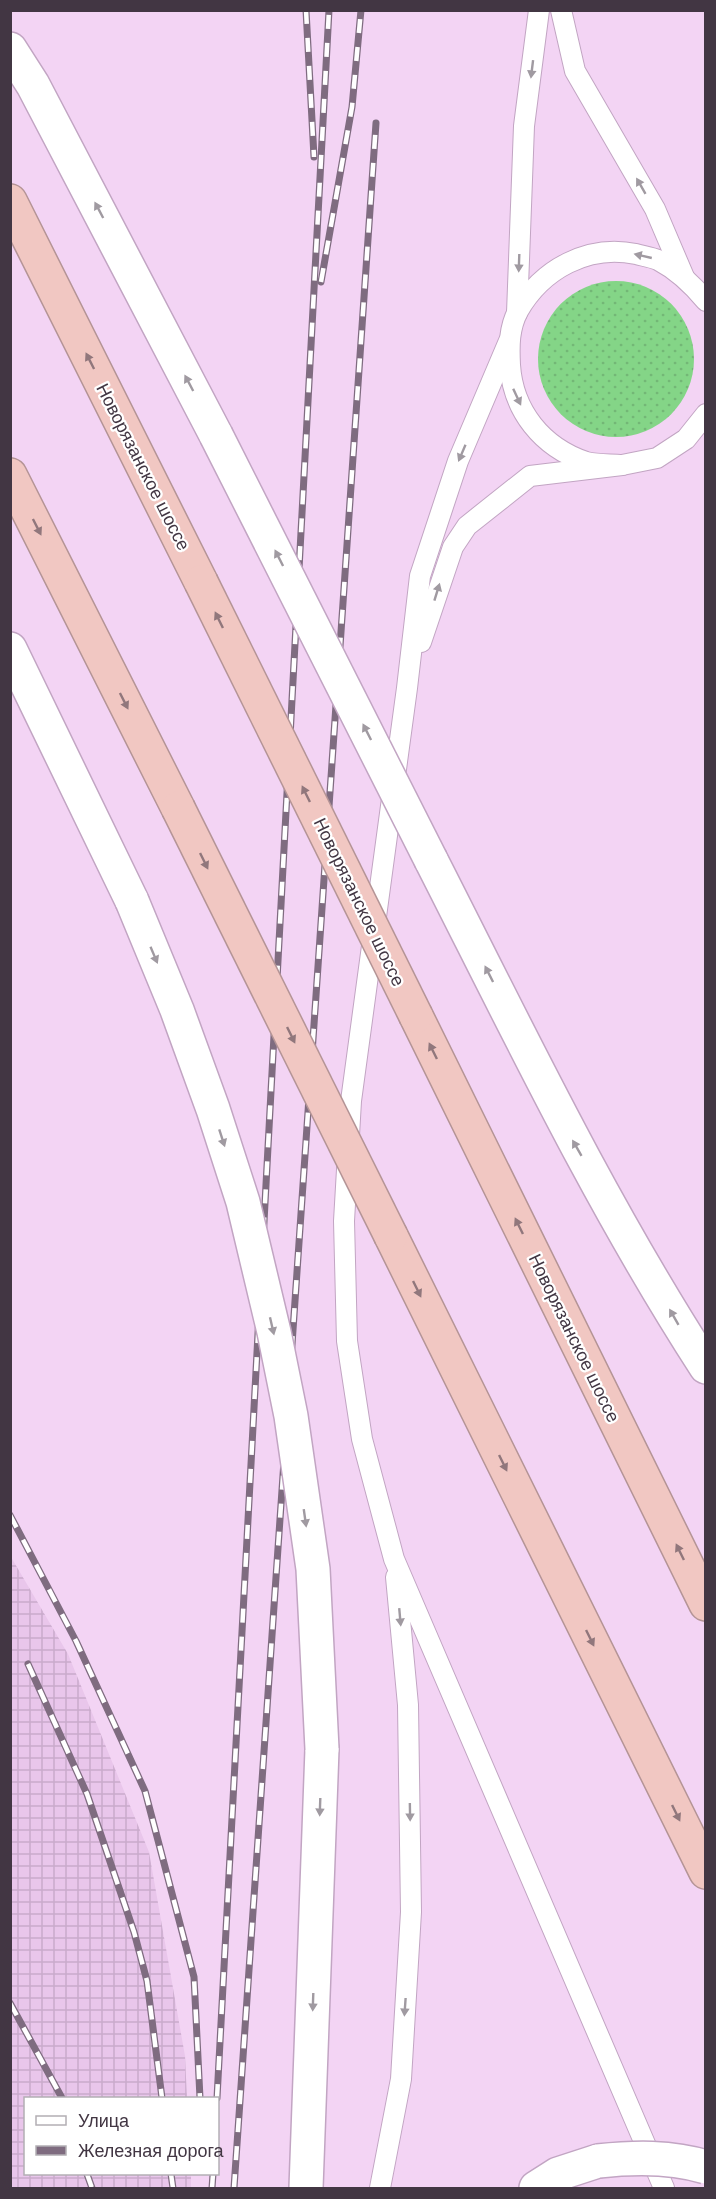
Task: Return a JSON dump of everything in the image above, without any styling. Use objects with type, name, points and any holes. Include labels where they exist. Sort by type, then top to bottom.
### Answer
[{"type":"highway","name":"Новорязанское шоссе","points":[[10,201],[416,1016],[705,1604]]},
{"type":"highway","points":[[10,475],[391,1236],[705,1872]]},
{"type":"main road","points":[[10,49],[33,85],[216,435],[571,1138],[705,1367]]},
{"type":"main road","points":[[10,650],[132,901],[177,1010],[213,1109],[243,1202],[291,1416],[313,1569],[322,1749],[306,2188]]},
{"type":"main road","points":[[536,2188],[558,2175],[598,2161],[632,2157],[686,2161],[705,2167]]},
{"type":"lane","points":[[539,10],[524,126],[517,313],[509,341],[458,461],[420,576],[351,1101],[344,1221],[348,1352],[362,1440],[394,1559],[664,2188]]},
{"type":"lane","points":[[561,10],[575,71],[655,209],[684,276],[705,301]]},
{"type":"lane","points":[[517,313],[538,283],[565,263],[589,254],[621,251],[645,256],[656,259],[684,276]]},
{"type":"lane","points":[[509,341],[511,385],[529,422],[558,449],[588,462],[622,465]]},
{"type":"lane","points":[[407,688],[453,547],[467,526],[530,476],[622,465],[657,458],[686,439],[705,414]]},
{"type":"lane","points":[[380,2188],[401,2079],[411,1911],[408,1705],[394,1559]]},
{"type":"shaded area","points":[[11,1557],[68,1654],[149,1852],[185,2056],[187,2097],[24,2097],[24,2175],[191,2175],[191,2188],[11,2188]]},
{"type":"green space","points":[[616,281],[631,282],[646,287],[660,294],[671,304],[681,315],[688,329],[693,344],[693,374],[688,389],[681,403],[671,414],[660,424],[646,431],[631,436],[616,437],[601,436],[586,431],[572,424],[561,414],[551,403],[544,389],[539,374],[538,359],[539,344],[544,329],[551,315],[561,304],[572,294],[586,287],[601,282]]},
{"type":"railway","points":[[306,10],[314,157]]},
{"type":"railway","points":[[217,2097],[329,10]]},
{"type":"railway","points":[[321,282],[352,107],[361,10]]},
{"type":"railway","points":[[234,2188],[376,123]]},
{"type":"railway","points":[[10,1515],[76,1641],[145,1791],[194,1977],[200,2097]]},
{"type":"railway","points":[[28,1664],[87,1794],[134,1932],[147,1981],[162,2097]]},
{"type":"railway","points":[[10,2003],[61,2097]]},
{"type":"railway","points":[[87,2175],[92,2188]]},
{"type":"railway","points":[[171,2175],[173,2188]]},
{"type":"railway","points":[[212,2188],[213,2175]]}]
